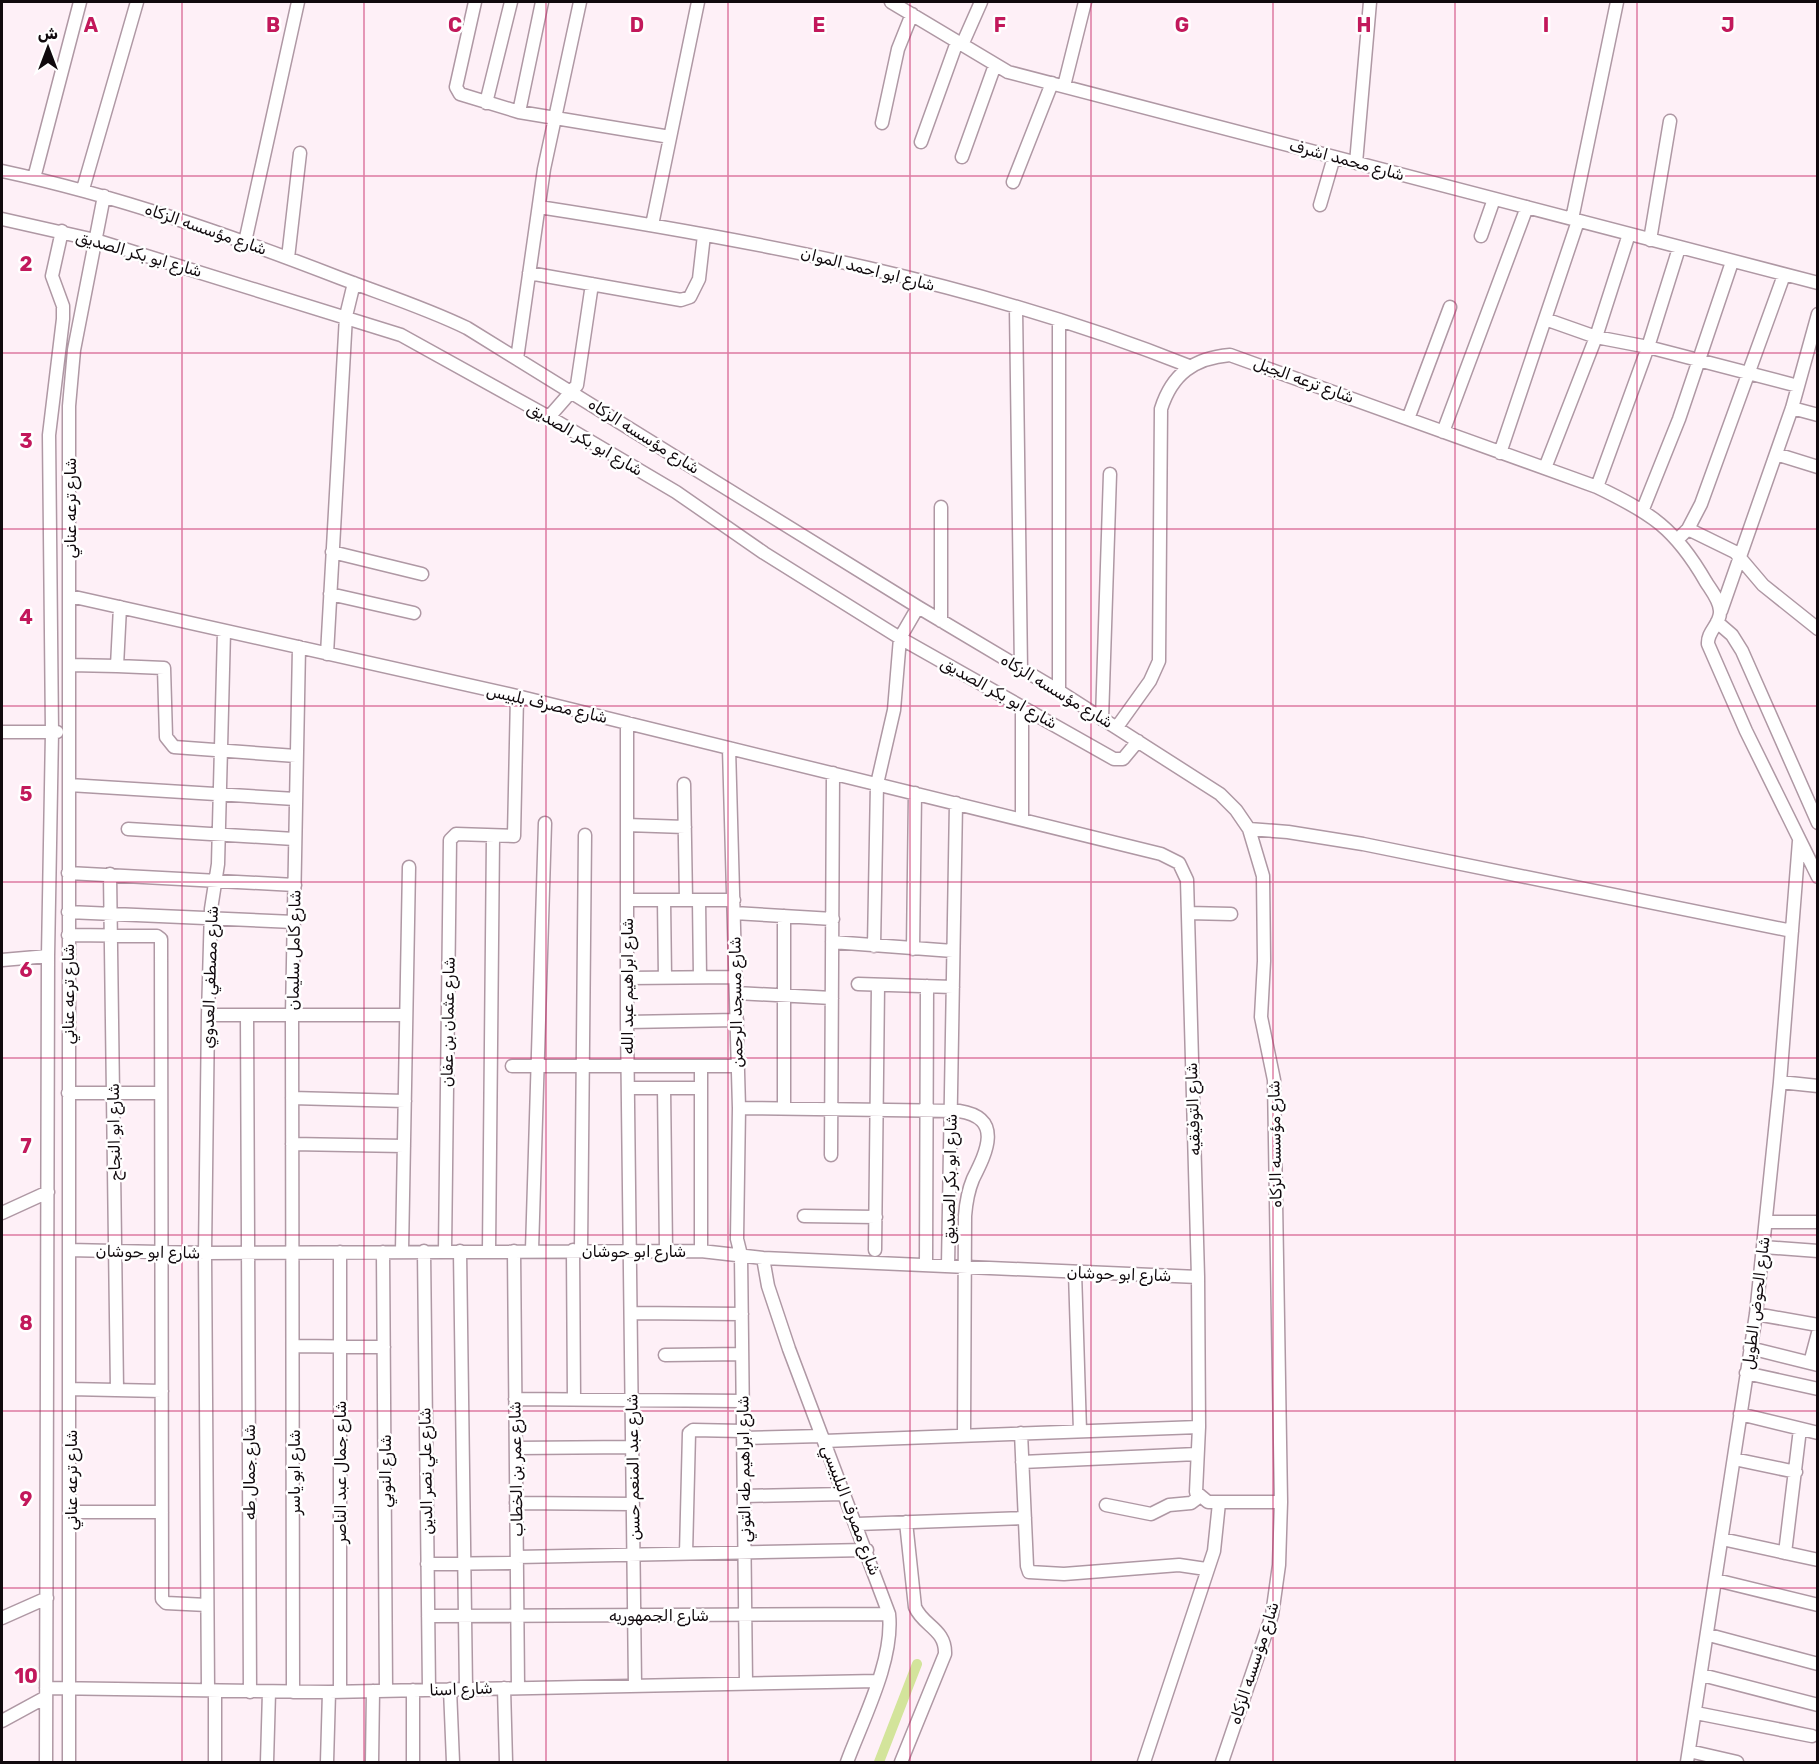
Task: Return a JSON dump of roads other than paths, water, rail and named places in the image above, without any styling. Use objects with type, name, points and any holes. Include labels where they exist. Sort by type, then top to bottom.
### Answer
[{"type":"street","points":[[34,178],[80,2]]},
{"type":"street","points":[[84,189],[137,2]]},
{"type":"street","points":[[245,242],[298,2]]},
{"type":"street","points":[[475,2],[456,87],[464,97],[519,112],[670,137]]},
{"type":"street","points":[[486,103],[511,2]]},
{"type":"street","points":[[519,112],[542,2]]},
{"type":"street","points":[[517,359],[553,118],[580,2]]},
{"type":"street","points":[[651,225],[698,2]]},
{"type":"street","name":"شارع محمد اشرف","points":[[894,2],[1008,72],[1818,283]]},
{"type":"street","points":[[921,142],[959,43],[981,2]]},
{"type":"street","points":[[1014,182],[1058,84],[1085,2]]},
{"type":"street","points":[[1356,163],[1370,2]]},
{"type":"street","points":[[1500,453],[1575,220],[1617,2]]},
{"type":"street","points":[[882,123],[896,58],[912,14]]},
{"type":"street","points":[[962,157],[995,65]]},
{"type":"street","points":[[1650,240],[1670,121]]},
{"type":"street","points":[[288,258],[300,153]]},
{"type":"street","points":[[1320,205],[1334,157]]},
{"type":"street","name":"شارع مؤسسه الزكاه","points":[[2,171],[84,189],[103,201],[245,242],[453,322],[571,391],[940,621],[1059,691],[1220,794],[1236,810],[1248,829],[1263,876],[1264,961],[1261,1017],[1274,1080],[1281,1503],[1280,1565],[1272,1615],[1222,1762]]},
{"type":"street","points":[[1481,236],[1494,198]]},
{"type":"street","name":"شارع ترعه عناني","points":[[69,1762],[71,1512],[68,732],[71,378],[78,322],[103,201]]},
{"type":"street","name":"شارع ابو احمد الموان","points":[[539,207],[828,257],[1120,338],[1189,366]]},
{"type":"street","points":[[1443,432],[1527,207]]},
{"type":"street","name":"شارع ابو بكر الصديق","points":[[2,219],[62,231],[96,234],[401,335],[549,417],[676,492],[764,553],[900,638],[1114,759],[1123,759],[1134,739]]},
{"type":"street","name":"شارع ترعه عناني","points":[[46,1762],[48,956],[52,732],[49,435],[64,313],[52,276],[62,231]]},
{"type":"street","points":[[1545,468],[1596,337],[1629,234]]},
{"type":"street","points":[[529,273],[676,300],[687,299],[695,290],[699,279],[704,235]]},
{"type":"street","points":[[1597,487],[1648,347],[1680,248]]},
{"type":"street","points":[[1642,509],[1699,361],[1732,262]]},
{"type":"street","points":[[1678,539],[1688,529],[1701,504],[1784,275]]},
{"type":"street","points":[[327,654],[345,316],[354,283]]},
{"type":"street","points":[[549,417],[577,385],[592,284]]},
{"type":"street","points":[[1408,419],[1450,307]]},
{"type":"street","points":[[1016,308],[1021,670]]},
{"type":"street","points":[[1818,314],[1792,408],[1719,617],[1708,638],[1710,650],[1818,877]]},
{"type":"street","points":[[1545,319],[1596,337],[1648,347],[1798,387]]},
{"type":"street","points":[[1059,320],[1059,691]]},
{"type":"street","name":"شارع ترعه الجبل","points":[[1116,727],[1150,681],[1159,661],[1161,409],[1166,392],[1176,377],[1189,366],[1209,357],[1230,355],[1597,487],[1642,509],[1678,539],[1692,557],[1719,617],[1742,651],[1818,823]]},
{"type":"street","points":[[1792,408],[1818,415]]},
{"type":"street","points":[[1776,454],[1818,467]]},
{"type":"street","points":[[1102,719],[1110,474]]},
{"type":"street","points":[[940,507],[940,621]]},
{"type":"street","points":[[1688,529],[1740,556],[1763,585],[1818,629]]},
{"type":"street","points":[[332,552],[422,574]]},
{"type":"street","points":[[330,594],[414,613]]},
{"type":"street","name":"شارع مصرف بلبيس","points":[[70,596],[517,696],[1022,819]]},
{"type":"street","points":[[874,946],[877,784],[894,710],[900,638],[918,607]]},
{"type":"street","points":[[117,666],[120,608]]},
{"type":"street","name":"شارع مصطفي العدوي","points":[[212,1691],[207,1605],[205,1253],[210,918],[216,881],[219,834],[224,631]]},
{"type":"street","name":"شارع كامل سليمان","points":[[294,1252],[292,1015],[298,647]]},
{"type":"street","points":[[70,665],[164,668],[168,741],[178,749],[296,756]]},
{"type":"street","points":[[489,1251],[493,837],[514,835],[517,696]]},
{"type":"street","points":[[1022,706],[1022,819]]},
{"type":"street","name":"شارع ابراهيم عبد الله","points":[[627,723],[627,1066],[630,1250]]},
{"type":"street","points":[[2,732],[68,732]]},
{"type":"street","name":"شارع مسجد الرحمن","points":[[729,748],[739,1108],[737,1239],[741,1255]]},
{"type":"street","points":[[831,1155],[833,773]]},
{"type":"street","points":[[684,784],[685,827],[700,977]]},
{"type":"street","points":[[69,785],[295,799]]},
{"type":"street","points":[[913,949],[915,793]]},
{"type":"street","name":"شارع ابو بكر الصديق","points":[[948,1266],[956,803]]},
{"type":"street","name":"شارع التوفيقيه","points":[[1022,819],[1170,858],[1184,871],[1188,914],[1198,1277],[1199,1427],[1195,1485],[1199,1497]]},
{"type":"street","points":[[532,1250],[545,823]]},
{"type":"street","points":[[627,825],[685,827]]},
{"type":"street","points":[[128,829],[294,839]]},
{"type":"street","points":[[1248,829],[1288,832],[1363,844],[1792,931]]},
{"type":"street","name":"شارع عثمان بن عفان","points":[[445,1251],[450,840],[456,834],[493,837]]},
{"type":"street","points":[[574,1400],[583,1066],[585,835]]},
{"type":"street","name":"شارع الحوض الطويل","points":[[1688,1757],[1709,1635],[1755,1314],[1780,1082],[1799,840]]},
{"type":"street","points":[[402,1251],[409,867]]},
{"type":"street","points":[[68,873],[295,885]]},
{"type":"street","name":"شارع ابو النجاح","points":[[110,874],[117,1390]]},
{"type":"street","points":[[627,900],[734,900]]},
{"type":"street","points":[[664,900],[665,978]]},
{"type":"street","points":[[68,912],[294,922]]},
{"type":"street","points":[[734,913],[832,919]]},
{"type":"street","points":[[1188,914],[1231,914]]},
{"type":"street","points":[[784,916],[784,1109]]},
{"type":"street","points":[[68,935],[157,936],[161,939],[162,1599],[166,1603],[207,1605]]},
{"type":"street","points":[[832,942],[953,951]]},
{"type":"street","points":[[2,960],[48,956]]},
{"type":"street","points":[[627,978],[736,977]]},
{"type":"street","points":[[858,984],[953,987]]},
{"type":"street","points":[[875,1250],[878,985]]},
{"type":"street","points":[[926,1265],[927,986]]},
{"type":"street","points":[[736,993],[832,998]]},
{"type":"street","points":[[208,1015],[406,1015]]},
{"type":"street","name":"شارع جمال طه","points":[[247,1015],[250,1692]]},
{"type":"street","points":[[627,1022],[737,1020]]},
{"type":"street","points":[[512,1065],[738,1066]]},
{"type":"street","points":[[701,1066],[701,1251]]},
{"type":"street","points":[[1780,1082],[1818,1086]]},
{"type":"street","points":[[628,1088],[701,1088]]},
{"type":"street","points":[[664,1088],[666,1250]]},
{"type":"street","points":[[68,1093],[161,1093]]},
{"type":"street","points":[[292,1098],[405,1101]]},
{"type":"street","points":[[739,1108],[951,1111],[970,1113],[986,1126],[989,1137],[966,1203],[964,1435]]},
{"type":"street","points":[[292,1144],[404,1146]]},
{"type":"street","points":[[2,1213],[48,1192]]},
{"type":"street","points":[[804,1216],[876,1217]]},
{"type":"street","points":[[1766,1222],[1817,1218]]},
{"type":"street","points":[[1763,1247],[1818,1251]]},
{"type":"street","name":"شارع ابو حوشان","points":[[69,1250],[205,1253],[666,1250],[701,1251],[763,1258],[1198,1277]]},
{"type":"street","name":"شارع عبد المنعم حسن","points":[[630,1250],[635,1685]]},
{"type":"street","name":"شارع علي نصر الدين","points":[[424,1251],[429,1690]]},
{"type":"street","points":[[460,1251],[466,1689]]},
{"type":"street","name":"شارع عمر بن الخطاب","points":[[514,1251],[518,1687]]},
{"type":"street","name":"شارع ابو ياسر","points":[[293,1692],[294,1252]]},
{"type":"street","name":"شارع جمال عبد الناصر","points":[[327,1762],[335,1692],[340,1252]]},
{"type":"street","name":"شارع النوبي","points":[[383,1252],[386,1691]]},
{"type":"street","name":"شارع ابراهيم طه التوني","points":[[741,1255],[746,1683]]},
{"type":"street","name":"شارع مصرف البلبيسي","points":[[763,1258],[774,1306],[889,1614],[888,1646],[847,1762]]},
{"type":"street","points":[[1075,1272],[1080,1431]]},
{"type":"street","points":[[631,1313],[742,1314]]},
{"type":"street","points":[[1755,1314],[1818,1325]]},
{"type":"street","points":[[1750,1348],[1814,1364],[1818,1333]]},
{"type":"street","points":[[294,1346],[384,1347]]},
{"type":"street","points":[[665,1355],[742,1354]]},
{"type":"street","points":[[1746,1373],[1818,1389]]},
{"type":"street","points":[[70,1389],[162,1391]]},
{"type":"street","points":[[515,1399],[743,1401]]},
{"type":"street","points":[[1740,1414],[1818,1433]]},
{"type":"street","points":[[686,1554],[690,1432],[823,1439],[1199,1427]]},
{"type":"street","points":[[1785,1553],[1800,1429]]},
{"type":"street","points":[[1021,1433],[1029,1572],[1036,1574],[1179,1565],[1206,1569]]},
{"type":"street","points":[[516,1448],[633,1448]]},
{"type":"street","points":[[1022,1462],[1197,1454]]},
{"type":"street","points":[[1734,1459],[1796,1472]]},
{"type":"street","points":[[744,1496],[845,1494]]},
{"type":"street","points":[[1106,1505],[1151,1514],[1169,1505],[1191,1503],[1199,1497],[1208,1503],[1281,1503]]},
{"type":"street","points":[[516,1503],[633,1504]]},
{"type":"street","points":[[1144,1762],[1206,1569],[1214,1551],[1219,1503]]},
{"type":"street","points":[[71,1512],[162,1512]]},
{"type":"street","points":[[857,1524],[1025,1518]]},
{"type":"street","points":[[902,1762],[945,1654],[946,1646],[940,1633],[921,1617],[915,1607],[906,1522]]},
{"type":"street","points":[[1722,1539],[1818,1560]]},
{"type":"street","points":[[428,1564],[634,1555],[867,1550]]},
{"type":"street","points":[[1716,1580],[1818,1605]]},
{"type":"street","points":[[2,1618],[47,1598]]},
{"type":"street","name":"شارع الجمهوريه","points":[[428,1616],[889,1614]]},
{"type":"street","points":[[1709,1635],[1818,1664]]},
{"type":"street","points":[[1702,1676],[1818,1705]]},
{"type":"street","name":"شارع اسنا","points":[[46,1693],[70,1689],[335,1692],[877,1681]]},
{"type":"street","points":[[504,1688],[506,1762]]},
{"type":"street","points":[[450,1689],[453,1762]]},
{"type":"street","points":[[413,1690],[413,1762]]},
{"type":"street","points":[[212,1691],[215,1762]]},
{"type":"street","points":[[372,1762],[373,1691]]},
{"type":"street","points":[[267,1762],[269,1692]]},
{"type":"street","points":[[2,1721],[46,1693]]},
{"type":"street","points":[[1696,1713],[1812,1736]]},
{"type":"street","points":[[1688,1757],[1737,1762]]},
{"type":"waterway","points":[[879,1762],[917,1664]]}]
